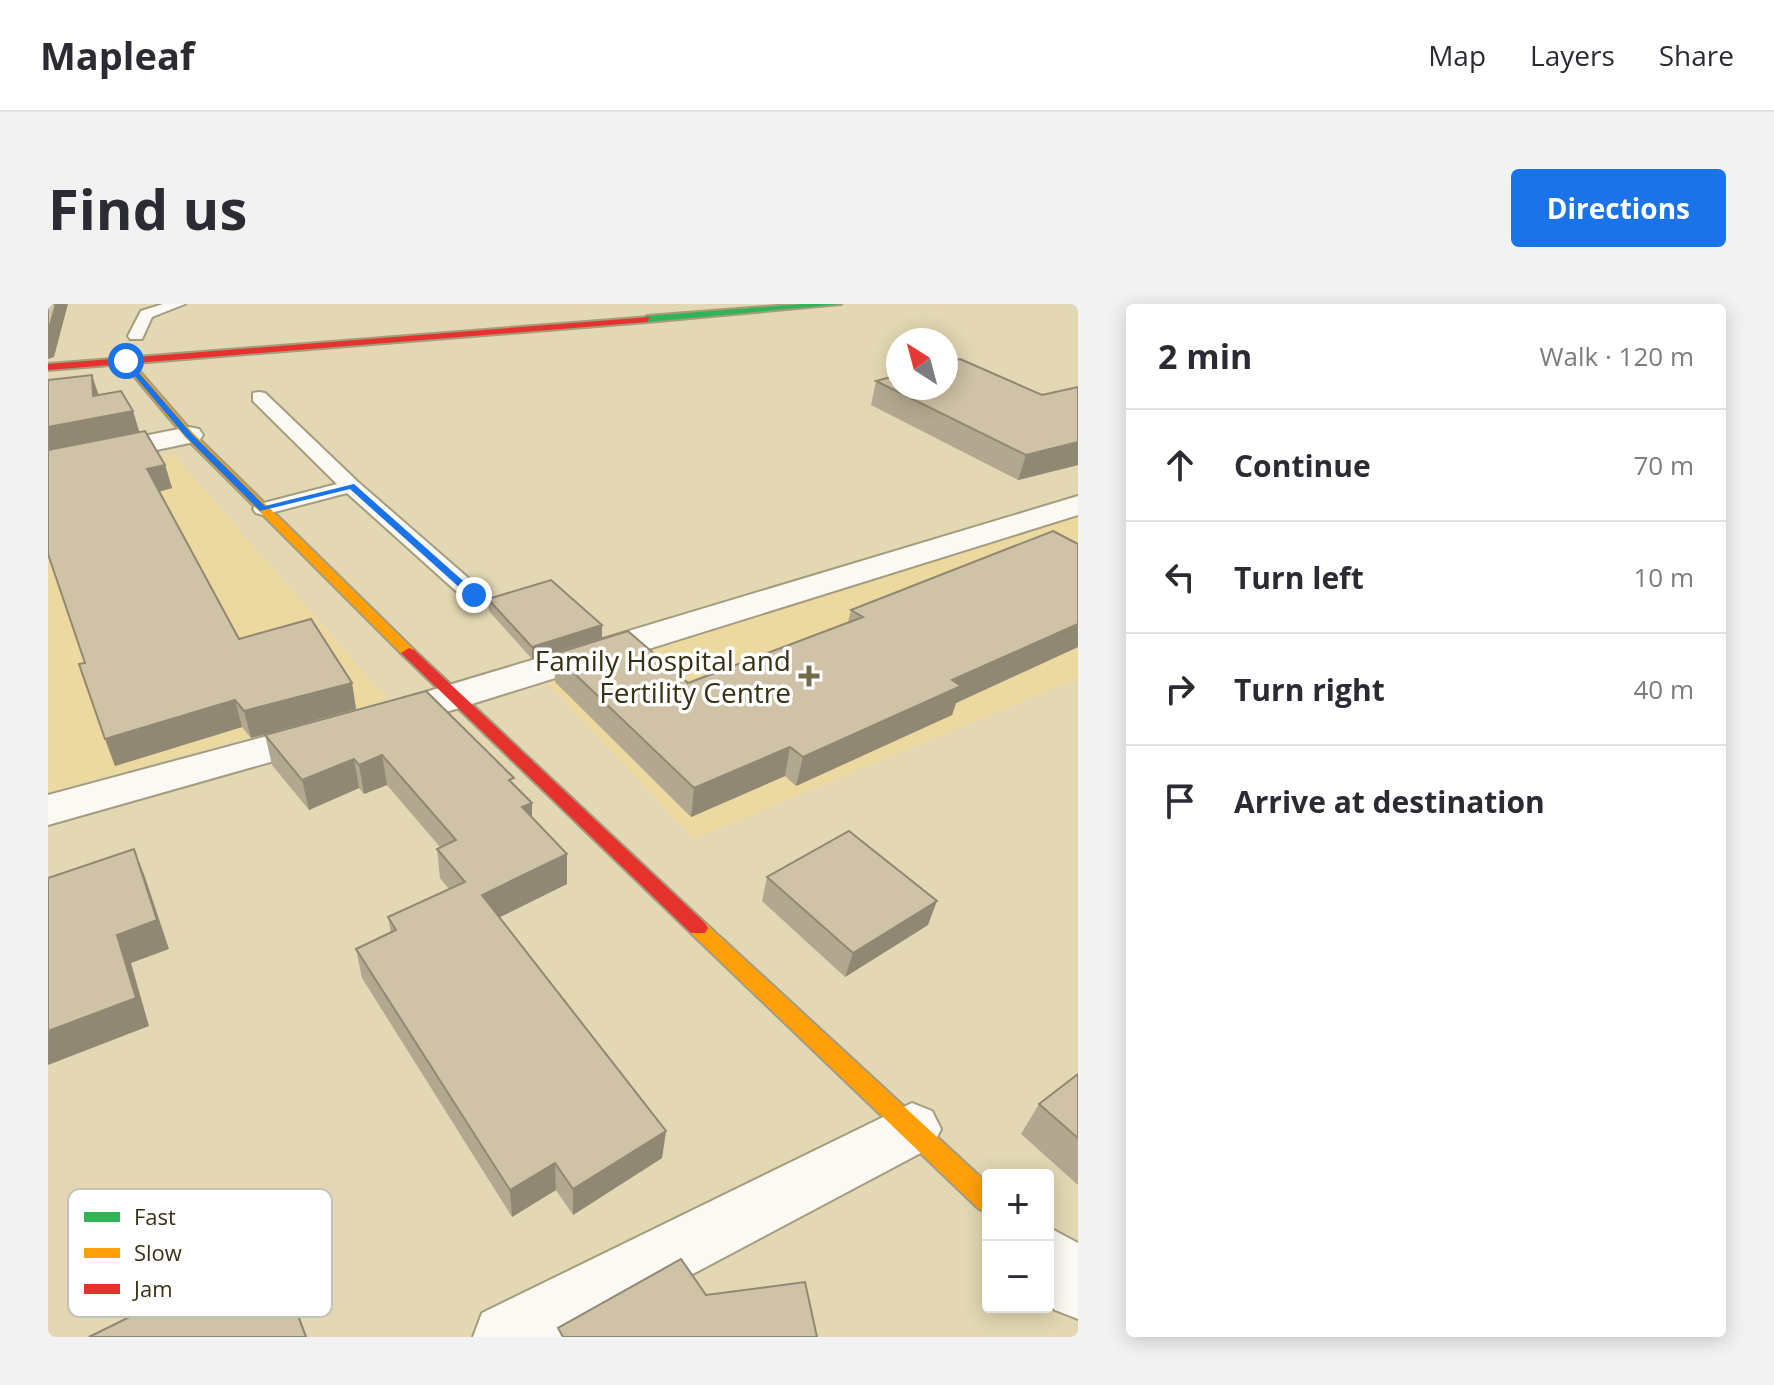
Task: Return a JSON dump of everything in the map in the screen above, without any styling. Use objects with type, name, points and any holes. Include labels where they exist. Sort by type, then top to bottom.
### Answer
[{"type":"main road","points":[[48,367],[837,304]]},
{"type":"main road","points":[[126,361],[189,435],[454,698],[982,1195]]},
{"type":"street","points":[[48,464],[189,435]]},
{"type":"street","points":[[48,810],[454,698],[1078,505]]},
{"type":"street","points":[[506,1337],[912,1129]]},
{"type":"street","points":[[1054,1264],[1078,1287]]},
{"type":"lane","points":[[137,336],[146,314],[178,304]]},
{"type":"lane","points":[[259,397],[351,486],[474,595]]},
{"type":"lane","points":[[263,509],[351,486]]},
{"type":"shaded area","points":[[173,454],[388,700],[48,792],[48,482]]},
{"type":"shaded area","name":"Family Hospital and Fertility Centre","points":[[1078,510],[1078,678],[694,839],[539,674]]},
{"type":"building","points":[[48,304],[56,304],[48,332]]},
{"type":"building","points":[[958,360],[1042,395],[1078,387],[1078,442],[1026,455],[915,400],[958,400]]},
{"type":"building","points":[[92,375],[93,396],[121,391],[133,411],[48,427],[48,380]]},
{"type":"building","points":[[145,431],[165,465],[147,469],[239,639],[311,619],[352,683],[244,711],[235,700],[105,739],[79,664],[85,663],[48,554],[48,450]]},
{"type":"building","points":[[1053,531],[1078,544],[1078,624],[952,680],[961,686],[803,757],[790,747],[694,788],[554,654],[628,631],[688,683],[863,617],[851,610]]},
{"type":"building","points":[[551,580],[602,625],[532,647],[488,599]]},
{"type":"building","points":[[426,691],[514,778],[509,780],[532,803],[522,807],[567,854],[482,895],[666,1131],[573,1189],[555,1163],[510,1190],[356,949],[396,930],[388,917],[465,882],[437,849],[456,840],[382,755],[359,765],[354,759],[302,780],[265,735]]},
{"type":"building","points":[[849,831],[937,901],[853,953],[767,877]]},
{"type":"building","points":[[134,849],[157,920],[117,935],[136,998],[48,1031],[48,878]]},
{"type":"building","points":[[1078,1074],[1078,1138],[1039,1104]]},
{"type":"building","points":[[681,1259],[706,1295],[805,1282],[817,1337],[563,1337],[558,1328]]},
{"type":"building","points":[[130,1317],[298,1317],[306,1337],[89,1337]]},
{"type":"traffic: fast","points":[[647,319],[837,304]]},
{"type":"traffic: slow","points":[[126,361],[189,435],[409,653]]},
{"type":"traffic: slow","points":[[698,928],[982,1195]]},
{"type":"traffic: jam","points":[[48,367],[647,319]]},
{"type":"traffic: jam","points":[[409,653],[698,928]]},
{"type":"place","name":"Family Hospital and Fertility Centre","points":[[809,676]]},
{"type":"route","points":[[126,361],[189,435],[263,509],[351,486],[474,595]]}]
